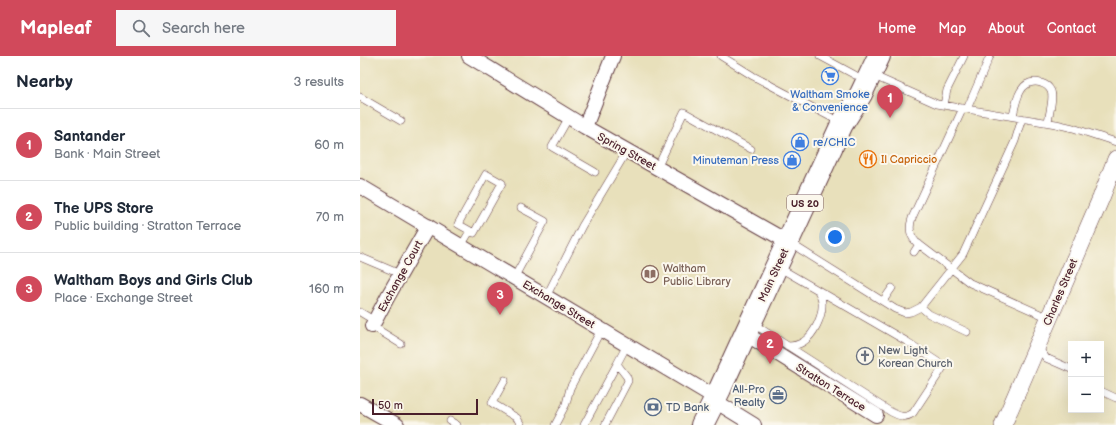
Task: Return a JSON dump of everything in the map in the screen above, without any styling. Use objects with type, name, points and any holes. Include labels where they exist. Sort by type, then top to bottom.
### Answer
[{"type":"main road","name":"Main Street","points":[[702,425],[715,400],[842,124],[845,105],[866,65]]},
{"type":"street","name":"Spring Street","points":[[469,56],[585,127],[788,242]]},
{"type":"street","points":[[585,127],[614,56]]},
{"type":"street","name":"Charles Street","points":[[1003,425],[1101,198],[1116,159]]},
{"type":"street","name":"Exchange Street","points":[[360,186],[627,345],[754,425]]},
{"type":"street","name":"Exchange Court","points":[[374,323],[428,226]]},
{"type":"street","name":"Stratton Terrace","points":[[748,328],[876,415]]},
{"type":"street","points":[[360,404],[397,425]]},
{"type":"lane","points":[[721,56],[753,76],[842,124]]},
{"type":"lane","points":[[820,56],[866,65],[929,101],[944,105],[1048,122],[1073,128],[1116,142]]},
{"type":"lane","points":[[944,105],[947,90],[964,56]]},
{"type":"lane","points":[[990,56],[910,222],[910,232],[913,239],[919,244],[974,285],[1049,319]]},
{"type":"lane","points":[[1013,116],[1017,99],[1023,88],[1032,82],[1038,83],[1048,87],[1051,92],[1048,122]]},
{"type":"lane","points":[[360,97],[401,121]]},
{"type":"lane","points":[[657,168],[684,112],[751,149]]},
{"type":"lane","points":[[569,117],[552,148],[595,172]]},
{"type":"lane","points":[[788,242],[895,309],[905,313],[921,307],[952,269],[968,245],[1015,141],[1022,118]]},
{"type":"lane","points":[[546,297],[582,226],[627,151]]},
{"type":"lane","points":[[486,174],[502,183],[474,233],[470,231],[458,224],[486,174]]},
{"type":"lane","points":[[514,278],[545,221],[522,208]]},
{"type":"lane","points":[[461,246],[470,231]]},
{"type":"lane","points":[[914,252],[919,244]]},
{"type":"lane","points":[[360,257],[400,274]]},
{"type":"lane","points":[[748,328],[788,346],[890,412],[901,417],[913,413],[944,366],[906,341],[777,266]]},
{"type":"lane","points":[[883,301],[892,288]]},
{"type":"lane","points":[[788,346],[802,343],[810,336],[819,320],[822,309],[822,299],[818,290]]},
{"type":"lane","points":[[921,307],[929,314],[967,332]]},
{"type":"lane","points":[[360,312],[401,344]]},
{"type":"lane","points":[[555,425],[566,404],[570,388],[601,330]]},
{"type":"lane","points":[[584,425],[627,345]]},
{"type":"lane","points":[[1037,346],[1046,358],[1068,368]]},
{"type":"lane","points":[[605,425],[628,381],[627,377],[617,364]]},
{"type":"lane","points":[[505,380],[492,403],[517,418],[521,425]]},
{"type":"lane","points":[[1104,392],[1116,398]]},
{"type":"place","name":"Waltham Smoke & Convenience","points":[[830,76]]},
{"type":"place","name":"Santander","points":[[890,118]]},
{"type":"place","name":"re/CHIC","points":[[800,142]]},
{"type":"place","name":"Il Capriccio","points":[[868,159]]},
{"type":"place","name":"Minuteman Press","points":[[792,160]]},
{"type":"place","name":"Waltham Public Library","points":[[650,274]]},
{"type":"place","name":"Waltham Boys and Girls Club","points":[[500,315]]},
{"type":"place","name":"New Light Korean Church","points":[[865,356]]},
{"type":"place","name":"The UPS Store","points":[[770,364]]},
{"type":"place","name":"All-Pro Realty","points":[[778,395]]},
{"type":"place","name":"TD Bank","points":[[653,407]]}]
